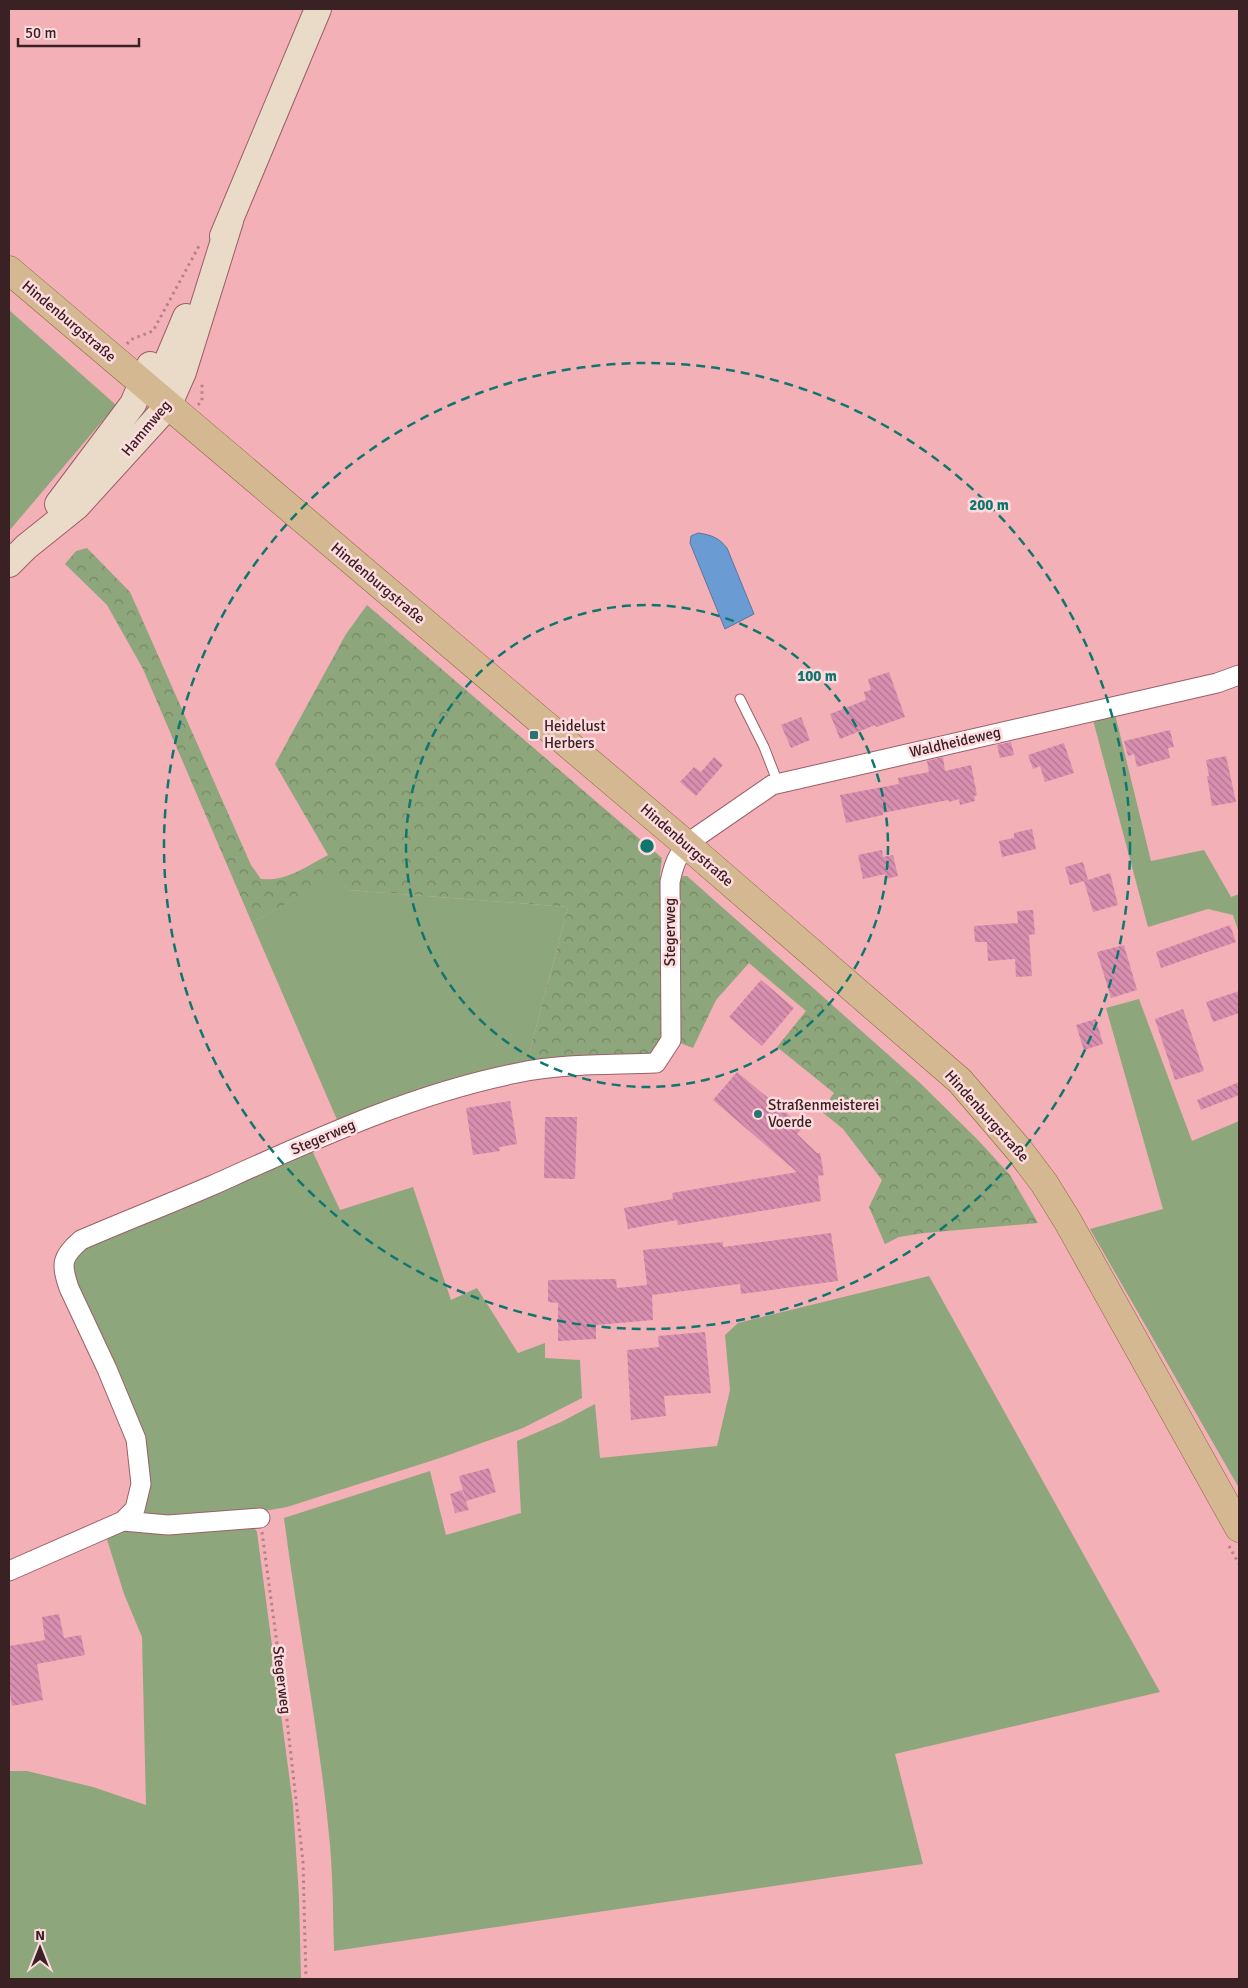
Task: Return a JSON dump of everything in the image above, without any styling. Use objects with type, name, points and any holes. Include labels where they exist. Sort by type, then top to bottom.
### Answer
[{"type":"main road","name":"Hammweg","points":[[21,552],[133,404],[149,389],[183,372],[230,221],[318,9]]},
{"type":"main road","name":"Hammweg","points":[[21,552],[77,506],[149,389],[161,344],[230,221]]},
{"type":"main road","name":"Hindenburgstraße","points":[[9,270],[687,845],[960,1081],[1019,1150],[1044,1183],[1067,1220],[1239,1528]]},
{"type":"street","name":"Waldheideweg","points":[[687,845],[718,821],[772,785],[778,783],[1217,683],[1239,674]]},
{"type":"street","name":"Stegerweg","points":[[123,1521],[135,1509],[141,1484],[136,1439],[107,1369],[69,1288],[64,1269],[67,1252],[81,1240],[188,1196],[332,1132],[416,1100],[526,1071],[561,1066],[656,1063],[671,1040],[670,882],[675,860],[687,845]]},
{"type":"street","points":[[9,1571],[123,1521],[168,1525],[260,1518]]},
{"type":"lane","points":[[740,699],[764,747],[778,783]]},
{"type":"path","points":[[200,243],[153,331],[130,340],[149,389],[202,401],[202,378]]},
{"type":"path","name":"Stegerweg","points":[[260,1518],[286,1712],[303,1862],[306,1979]]},
{"type":"green space","points":[[9,310],[116,405],[9,531]]},
{"type":"green space","points":[[87,548],[130,592],[251,865],[261,879],[288,876],[328,855],[275,764],[346,634],[367,605],[662,858],[660,874],[662,1030],[659,1043],[655,1049],[645,1058],[527,1062],[568,907],[348,890],[338,874],[252,923],[143,669],[107,605],[65,564],[76,551]]},
{"type":"green space","points":[[1115,714],[1151,861],[1204,850],[1231,897],[1239,894],[1239,933],[1233,915],[1208,909],[1148,927],[1093,720]]},
{"type":"green space","points":[[338,873],[348,890],[568,907],[527,1062],[338,1122],[252,923]]},
{"type":"green space","points":[[683,876],[687,876],[919,1082],[978,1140],[1010,1175],[1038,1223],[924,1233],[899,1237],[885,1244],[869,1207],[882,1180],[843,1129],[821,1111],[834,1093],[777,1047],[806,1011],[749,963],[716,1000],[693,1048],[680,1043],[678,884]]},
{"type":"green space","points":[[1139,999],[1192,1141],[1239,1121],[1239,1488],[1090,1229],[1163,1209],[1106,1008]]},
{"type":"green space","points":[[310,1146],[340,1210],[413,1187],[451,1300],[477,1288],[518,1353],[545,1343],[545,1358],[580,1360],[582,1398],[523,1428],[443,1457],[287,1507],[224,1518],[147,1515],[143,1507],[146,1493],[73,1282],[73,1256],[84,1247]]},
{"type":"green space","points":[[929,1276],[1160,1692],[895,1754],[923,1864],[334,1951],[332,1871],[326,1804],[284,1518],[430,1471],[446,1535],[521,1513],[517,1441],[561,1422],[595,1404],[600,1458],[717,1446],[730,1390],[725,1335],[738,1323]]},
{"type":"green space","points":[[127,1526],[253,1526],[257,1532],[293,1805],[299,1897],[301,1979],[9,1979],[9,1771],[27,1771],[93,1787],[146,1805],[142,1637],[124,1594],[105,1533]]},
{"type":"water","points":[[698,533],[715,538],[727,548],[754,614],[725,629],[690,543],[691,536]]},
{"type":"building","points":[[889,672],[905,717],[876,727],[875,725],[840,739],[830,714],[866,700],[864,692],[871,690],[868,679]]},
{"type":"building","points":[[801,717],[810,740],[791,748],[781,725]]},
{"type":"building","points":[[1170,730],[1174,747],[1168,748],[1170,758],[1137,767],[1134,754],[1128,756],[1124,741]]},
{"type":"building","points":[[1011,742],[1014,755],[1000,758],[997,745]]},
{"type":"building","points":[[1064,743],[1074,773],[1045,782],[1040,766],[1033,769],[1028,755]]},
{"type":"building","points":[[1226,756],[1236,802],[1212,806],[1206,760]]},
{"type":"building","points":[[714,757],[723,765],[696,796],[680,782],[694,767],[701,772]]},
{"type":"building","points":[[943,757],[945,771],[971,765],[977,795],[974,796],[975,801],[960,805],[959,799],[949,802],[948,800],[883,813],[883,815],[846,823],[840,795],[899,784],[898,778],[929,772],[927,761]]},
{"type":"building","points":[[1032,829],[1036,849],[1002,857],[999,841],[1014,838],[1014,833]]},
{"type":"building","points":[[882,850],[883,857],[893,855],[898,876],[886,879],[885,874],[863,879],[858,855]]},
{"type":"building","points":[[1083,862],[1088,880],[1110,873],[1118,905],[1093,912],[1084,881],[1070,885],[1065,867]]},
{"type":"building","points":[[1033,910],[1035,934],[1029,935],[1032,976],[1016,977],[1015,959],[988,961],[987,942],[975,942],[974,926],[1018,923],[1017,911]]},
{"type":"building","points":[[1230,925],[1236,942],[1161,968],[1156,952]]},
{"type":"building","points":[[1124,945],[1137,990],[1111,998],[1097,952]]},
{"type":"building","points":[[761,980],[794,1008],[762,1046],[729,1017]]},
{"type":"building","points":[[1239,991],[1239,1013],[1213,1022],[1206,1002]]},
{"type":"building","points":[[1183,1009],[1204,1071],[1175,1080],[1155,1019]]},
{"type":"building","points":[[1096,1019],[1103,1044],[1084,1050],[1076,1025]]},
{"type":"building","points":[[737,1072],[803,1127],[797,1134],[817,1153],[820,1153],[824,1175],[818,1176],[821,1201],[678,1225],[677,1220],[628,1229],[624,1208],[673,1199],[672,1193],[797,1172],[713,1100]]},
{"type":"building","points":[[1239,1082],[1239,1095],[1201,1110],[1197,1100]]},
{"type":"building","points":[[510,1101],[517,1144],[499,1147],[500,1151],[473,1155],[466,1108]]},
{"type":"building","points":[[545,1117],[577,1117],[575,1179],[544,1178]]},
{"type":"building","points":[[831,1233],[838,1281],[741,1294],[740,1284],[652,1295],[653,1320],[596,1325],[596,1339],[558,1341],[558,1303],[548,1302],[548,1280],[616,1279],[617,1288],[647,1285],[643,1250],[723,1242],[723,1247]]},
{"type":"building","points":[[705,1332],[711,1393],[664,1396],[666,1416],[631,1420],[627,1350],[659,1347],[658,1336]]},
{"type":"building","points":[[489,1468],[496,1492],[466,1501],[459,1476]]},
{"type":"building","points":[[462,1490],[469,1510],[455,1513],[450,1494]]},
{"type":"building","points":[[59,1614],[64,1638],[81,1635],[85,1655],[37,1664],[43,1700],[12,1706],[9,1688],[9,1646],[45,1640],[42,1617]]},
{"type":"place","name":"Heidelust Herbers","points":[[534,735]]},
{"type":"place","name":"Straßenmeisterei Voerde","points":[[758,1114]]}]
